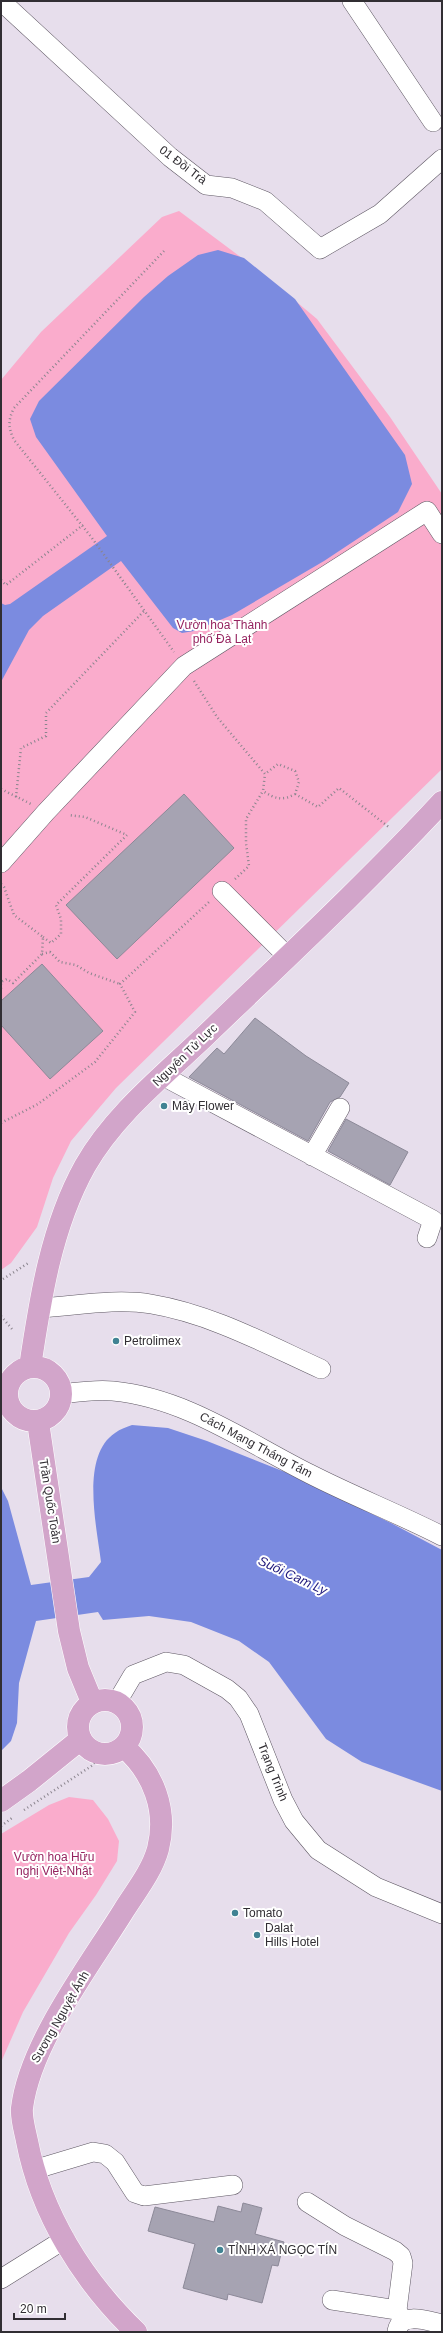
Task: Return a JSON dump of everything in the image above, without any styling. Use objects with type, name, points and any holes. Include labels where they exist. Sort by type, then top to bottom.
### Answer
[{"type":"main road","name":"Nguyên Tử Lực","points":[[30,1367],[39,1308],[48,1268],[70,1198],[86,1166],[103,1139],[163,1076],[288,957],[404,843],[442,802]]},
{"type":"main road","points":[[30,1367],[38,1367],[52,1374],[57,1380],[61,1394],[61,1402],[53,1414],[38,1422],[30,1422],[15,1414],[10,1407],[4,1390],[15,1375],[30,1367]]},
{"type":"main road","name":"Trần Quốc Toản","points":[[38,1422],[69,1631],[78,1668],[92,1702]]},
{"type":"main road","points":[[109,1700],[117,1702],[128,1712],[132,1726],[131,1734],[124,1747],[117,1752],[100,1754],[85,1746],[81,1739],[78,1727],[80,1714],[92,1702],[109,1700]]},
{"type":"main road","points":[[8,1809],[29,1781],[81,1739]]},
{"type":"main road","name":"Sương Nguyệt Ánh","points":[[124,1747],[143,1767],[156,1791],[161,1819],[158,1849],[145,1876],[59,2015],[31,2068],[22,2110],[33,2170],[41,2193],[85,2274],[110,2307],[136,2332]]},
{"type":"street","points":[[352,1],[433,122]]},
{"type":"street","name":"01 Đồi Trà","points":[[6,2],[170,157],[206,185],[232,188],[265,201],[320,249],[380,214],[442,158]]},
{"type":"street","points":[[1,863],[46,812],[184,666],[427,511],[442,534]]},
{"type":"street","points":[[222,891],[288,957]]},
{"type":"street","points":[[163,1076],[432,1220],[427,1238]]},
{"type":"street","points":[[312,1156],[340,1108]]},
{"type":"street","points":[[39,1308],[113,1303],[150,1304],[201,1317],[321,1369]]},
{"type":"street","name":"Cách Mạng Tháng Tám","points":[[61,1394],[112,1391],[160,1401],[196,1414],[311,1475],[395,1512],[442,1536]]},
{"type":"street","name":"Trạng Trình","points":[[117,1702],[133,1675],[166,1662],[184,1665],[227,1689],[238,1698],[249,1714],[283,1800],[294,1821],[318,1850],[376,1887],[442,1914]]},
{"type":"street","points":[[33,2170],[93,2152],[105,2154],[115,2162],[135,2192],[144,2196],[233,2185]]},
{"type":"street","points":[[307,2202],[345,2226],[395,2251],[401,2256],[403,2264],[399,2321]]},
{"type":"street","points":[[1,2279],[65,2239]]},
{"type":"street","points":[[332,2300],[399,2321],[410,2318],[442,2324]]},
{"type":"path","points":[[164,251],[14,408],[9,419],[9,429],[14,440],[83,525],[184,666],[217,717],[265,774]]},
{"type":"path","points":[[1,580],[6,585],[83,525]]},
{"type":"path","points":[[16,797],[21,748],[46,736],[46,713],[144,611]]},
{"type":"path","points":[[120,984],[249,866],[246,843],[246,819],[263,791],[265,774],[278,764],[295,771],[299,782],[296,794],[286,800],[273,798],[263,791]]},
{"type":"path","points":[[296,794],[318,807],[339,788],[387,825],[404,843]]},
{"type":"path","points":[[1,789],[46,812],[85,817],[127,835],[56,905],[61,919],[61,934],[51,944],[14,915],[4,887],[1,884]]},
{"type":"path","points":[[42,954],[43,937]]},
{"type":"path","points":[[1,991],[1,982],[8,979],[13,983],[42,954],[50,952],[60,962],[76,965],[89,973],[120,984],[135,1012],[95,1062],[38,1104],[1,1123]]},
{"type":"path","points":[[3,1279],[34,1260]]},
{"type":"path","points":[[1,1316],[12,1329]]},
{"type":"path","points":[[21,1812],[93,1765],[100,1754]]},
{"type":"path","points":[[1,1826],[8,1809]]},
{"type":"green space","name":"Vườn hoa Thành phố Đà Lạt","points":[[179,211],[262,273],[317,319],[390,417],[442,494],[442,769],[116,1088],[71,1141],[53,1178],[37,1227],[11,1263],[1,1270],[1,380],[41,332],[162,217]]},
{"type":"green space","name":"Vườn hoa Hữu nghị Việt-Nhật","points":[[69,1797],[93,1800],[108,1819],[119,1841],[117,1861],[96,1895],[69,1933],[23,2012],[2,2060],[1,2068],[1,1834],[49,1805]]},
{"type":"water","points":[[218,250],[244,258],[295,299],[405,455],[412,484],[398,512],[324,561],[232,615],[194,631],[182,633],[173,628],[121,561],[43,616],[29,630],[1,682],[1,603],[5,605],[10,604],[107,536],[36,437],[30,419],[39,401],[144,297],[168,276],[198,255]]},
{"type":"water","name":"Suối Cam Ly","points":[[132,1425],[168,1428],[207,1441],[285,1472],[391,1523],[442,1550],[442,1791],[362,1762],[326,1739],[269,1662],[239,1641],[191,1622],[149,1616],[103,1620],[98,1612],[36,1621],[19,1683],[17,1723],[11,1741],[1,1751],[1,1487],[8,1501],[31,1585],[89,1577],[101,1562],[93,1493],[97,1458],[104,1444],[115,1433]]},
{"type":"building","points":[[184,794],[234,848],[117,959],[66,905]]},
{"type":"building","points":[[42,964],[103,1031],[50,1079],[1,1025],[1,1001]]},
{"type":"building","points":[[255,1018],[306,1056],[349,1083],[340,1097],[330,1102],[308,1141],[189,1077],[217,1048],[224,1054]]},
{"type":"building","points":[[346,1119],[408,1152],[390,1185],[328,1151]]},
{"type":"building","points":[[243,2203],[262,2208],[255,2234],[284,2242],[278,2266],[272,2265],[262,2303],[228,2294],[227,2300],[183,2288],[195,2244],[148,2231],[155,2207],[214,2222],[218,2206],[241,2212]]},
{"type":"place","name":"Mây Flower","points":[[164,1106]]},
{"type":"place","name":"Petrolimex","points":[[116,1341]]},
{"type":"place","name":"Tomato","points":[[235,1913]]},
{"type":"place","name":"Dalat Hills Hotel","points":[[257,1935]]},
{"type":"place","name":"TỈNH XÁ NGỌC TÍN","points":[[220,2250]]}]
